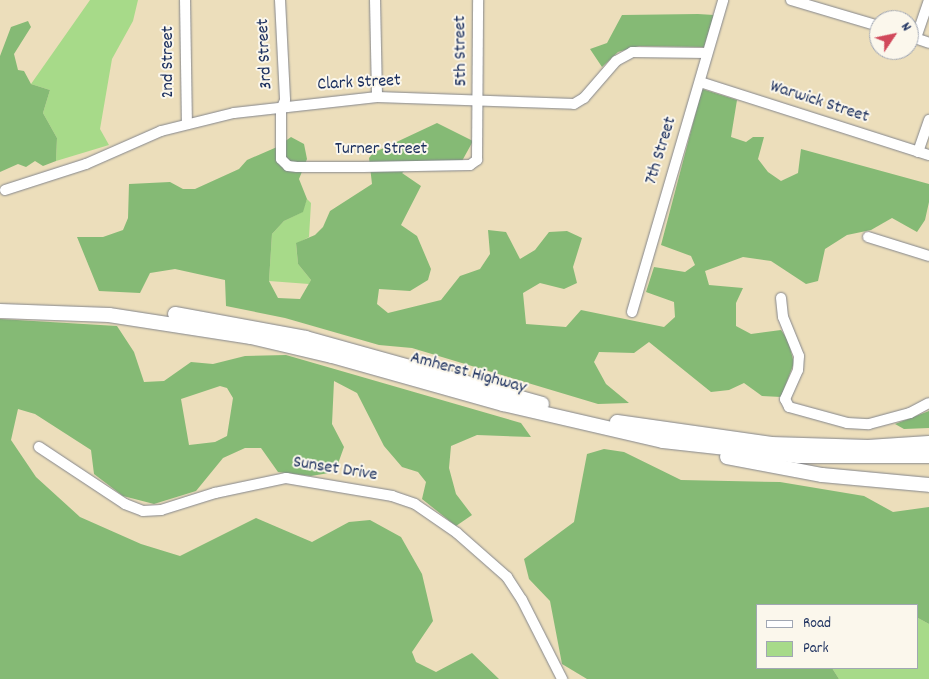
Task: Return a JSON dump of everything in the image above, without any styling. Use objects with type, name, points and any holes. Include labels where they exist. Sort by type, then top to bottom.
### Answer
[{"type":"highway","name":"Amherst Highway","points":[[0,302],[113,307],[220,320],[306,338],[616,422],[771,444],[868,447],[929,443]]},
{"type":"highway","name":"Amherst Highway","points":[[0,311],[108,315],[243,335],[332,356],[503,404],[663,441],[798,456],[929,456]]},
{"type":"highway","points":[[771,444],[880,440],[929,434]]},
{"type":"highway","points":[[663,441],[756,464],[822,475],[929,485]]},
{"type":"street","name":"2nd Street","points":[[185,0],[187,123]]},
{"type":"street","name":"3rd Street","points":[[280,0],[285,100],[282,106]]},
{"type":"street","points":[[375,0],[377,97]]},
{"type":"street","name":"5th Street","points":[[478,0],[479,102]]},
{"type":"street","name":"7th Street","points":[[632,312],[723,0]]},
{"type":"street","points":[[791,0],[869,23]]},
{"type":"street","points":[[919,21],[928,0]]},
{"type":"street","name":"Clark Street","points":[[4,190],[86,164],[125,144],[187,123],[282,106],[377,97],[574,104],[584,98],[616,62],[632,52],[707,53]]},
{"type":"street","name":"Warwick Street","points":[[700,82],[929,155]]},
{"type":"street","name":"Turner Street","points":[[282,106],[281,159],[288,166],[418,167],[474,163],[478,156],[479,102]]},
{"type":"street","points":[[918,152],[929,120]]},
{"type":"street","points":[[868,237],[929,256]]},
{"type":"street","points":[[781,298],[783,317],[799,356],[798,370],[785,402],[789,407],[847,423],[869,424],[910,414],[929,403]]},
{"type":"street","name":"Sunset Drive","points":[[39,447],[125,504],[143,511],[168,509],[215,494],[286,478],[392,496],[415,504],[457,533],[507,578],[522,600],[562,679]]},
{"type":"green space","points":[[90,0],[138,0],[133,21],[112,59],[100,129],[109,145],[56,161],[57,138],[43,113],[50,90],[31,84]]},
{"type":"green space","points":[[622,15],[714,15],[704,47],[639,46],[618,52],[602,67],[590,49],[607,43]]},
{"type":"green space","points":[[28,21],[31,27],[14,54],[18,70],[24,71],[31,84],[50,90],[43,113],[57,138],[56,161],[43,166],[35,161],[26,167],[18,164],[0,172],[0,56],[11,27]]},
{"type":"green space","points":[[702,89],[737,100],[731,137],[746,142],[753,137],[764,137],[758,159],[768,172],[781,181],[798,173],[801,149],[929,184],[929,202],[925,220],[917,232],[892,218],[871,230],[847,235],[825,249],[818,281],[806,284],[771,261],[743,257],[705,271],[709,285],[743,288],[736,303],[736,326],[751,334],[781,330],[788,340],[794,363],[781,397],[762,396],[744,383],[729,390],[711,392],[649,342],[634,353],[599,352],[594,362],[606,384],[629,403],[598,404],[412,348],[379,345],[285,318],[226,306],[225,280],[175,269],[150,273],[140,293],[99,291],[77,237],[103,237],[123,230],[128,218],[129,184],[170,182],[183,189],[195,189],[239,169],[247,160],[277,147],[291,137],[304,144],[307,159],[299,179],[307,199],[303,212],[284,221],[272,234],[269,281],[278,298],[300,299],[311,280],[298,264],[296,243],[315,235],[323,227],[330,211],[372,184],[369,158],[373,153],[437,123],[473,141],[462,161],[415,162],[402,173],[421,186],[401,225],[417,236],[431,269],[428,280],[410,291],[379,289],[377,304],[388,313],[441,300],[460,276],[480,269],[490,254],[488,230],[506,232],[520,259],[535,250],[549,232],[567,231],[582,238],[573,267],[577,283],[564,289],[540,283],[523,293],[526,324],[566,327],[581,310],[664,327],[675,317],[674,302],[646,292],[654,267],[685,272],[695,265],[691,256],[661,245]]},
{"type":"green space","points":[[307,199],[311,203],[309,237],[296,244],[298,264],[311,280],[309,284],[269,281],[272,234],[284,221],[302,212]]},
{"type":"green space","points":[[0,319],[117,326],[134,352],[144,382],[164,381],[191,362],[213,364],[245,356],[286,355],[521,423],[531,437],[477,435],[451,446],[449,468],[456,494],[472,515],[456,526],[422,499],[426,482],[418,472],[402,467],[384,446],[357,393],[334,381],[332,424],[344,447],[335,472],[311,476],[278,472],[261,448],[245,448],[223,458],[196,491],[154,504],[123,496],[94,474],[91,450],[35,414],[18,409],[11,440],[36,477],[80,517],[141,544],[180,556],[256,518],[312,542],[349,522],[370,520],[401,537],[422,574],[433,621],[412,652],[416,662],[436,672],[472,653],[499,679],[0,679]],"holes":[[[220,386],[227,388],[233,398],[227,436],[215,442],[189,445],[181,399]]]},
{"type":"green space","points":[[929,411],[929,428],[904,429],[895,424]]},
{"type":"green space","points":[[604,449],[624,452],[681,480],[780,482],[864,496],[893,512],[929,507],[929,624],[919,619],[919,604],[756,604],[756,669],[833,669],[839,679],[587,679],[562,664],[550,601],[529,579],[524,559],[574,522],[587,454]]},
{"type":"green space","points":[[919,619],[929,624],[929,679],[839,679],[833,669],[919,669]]}]
